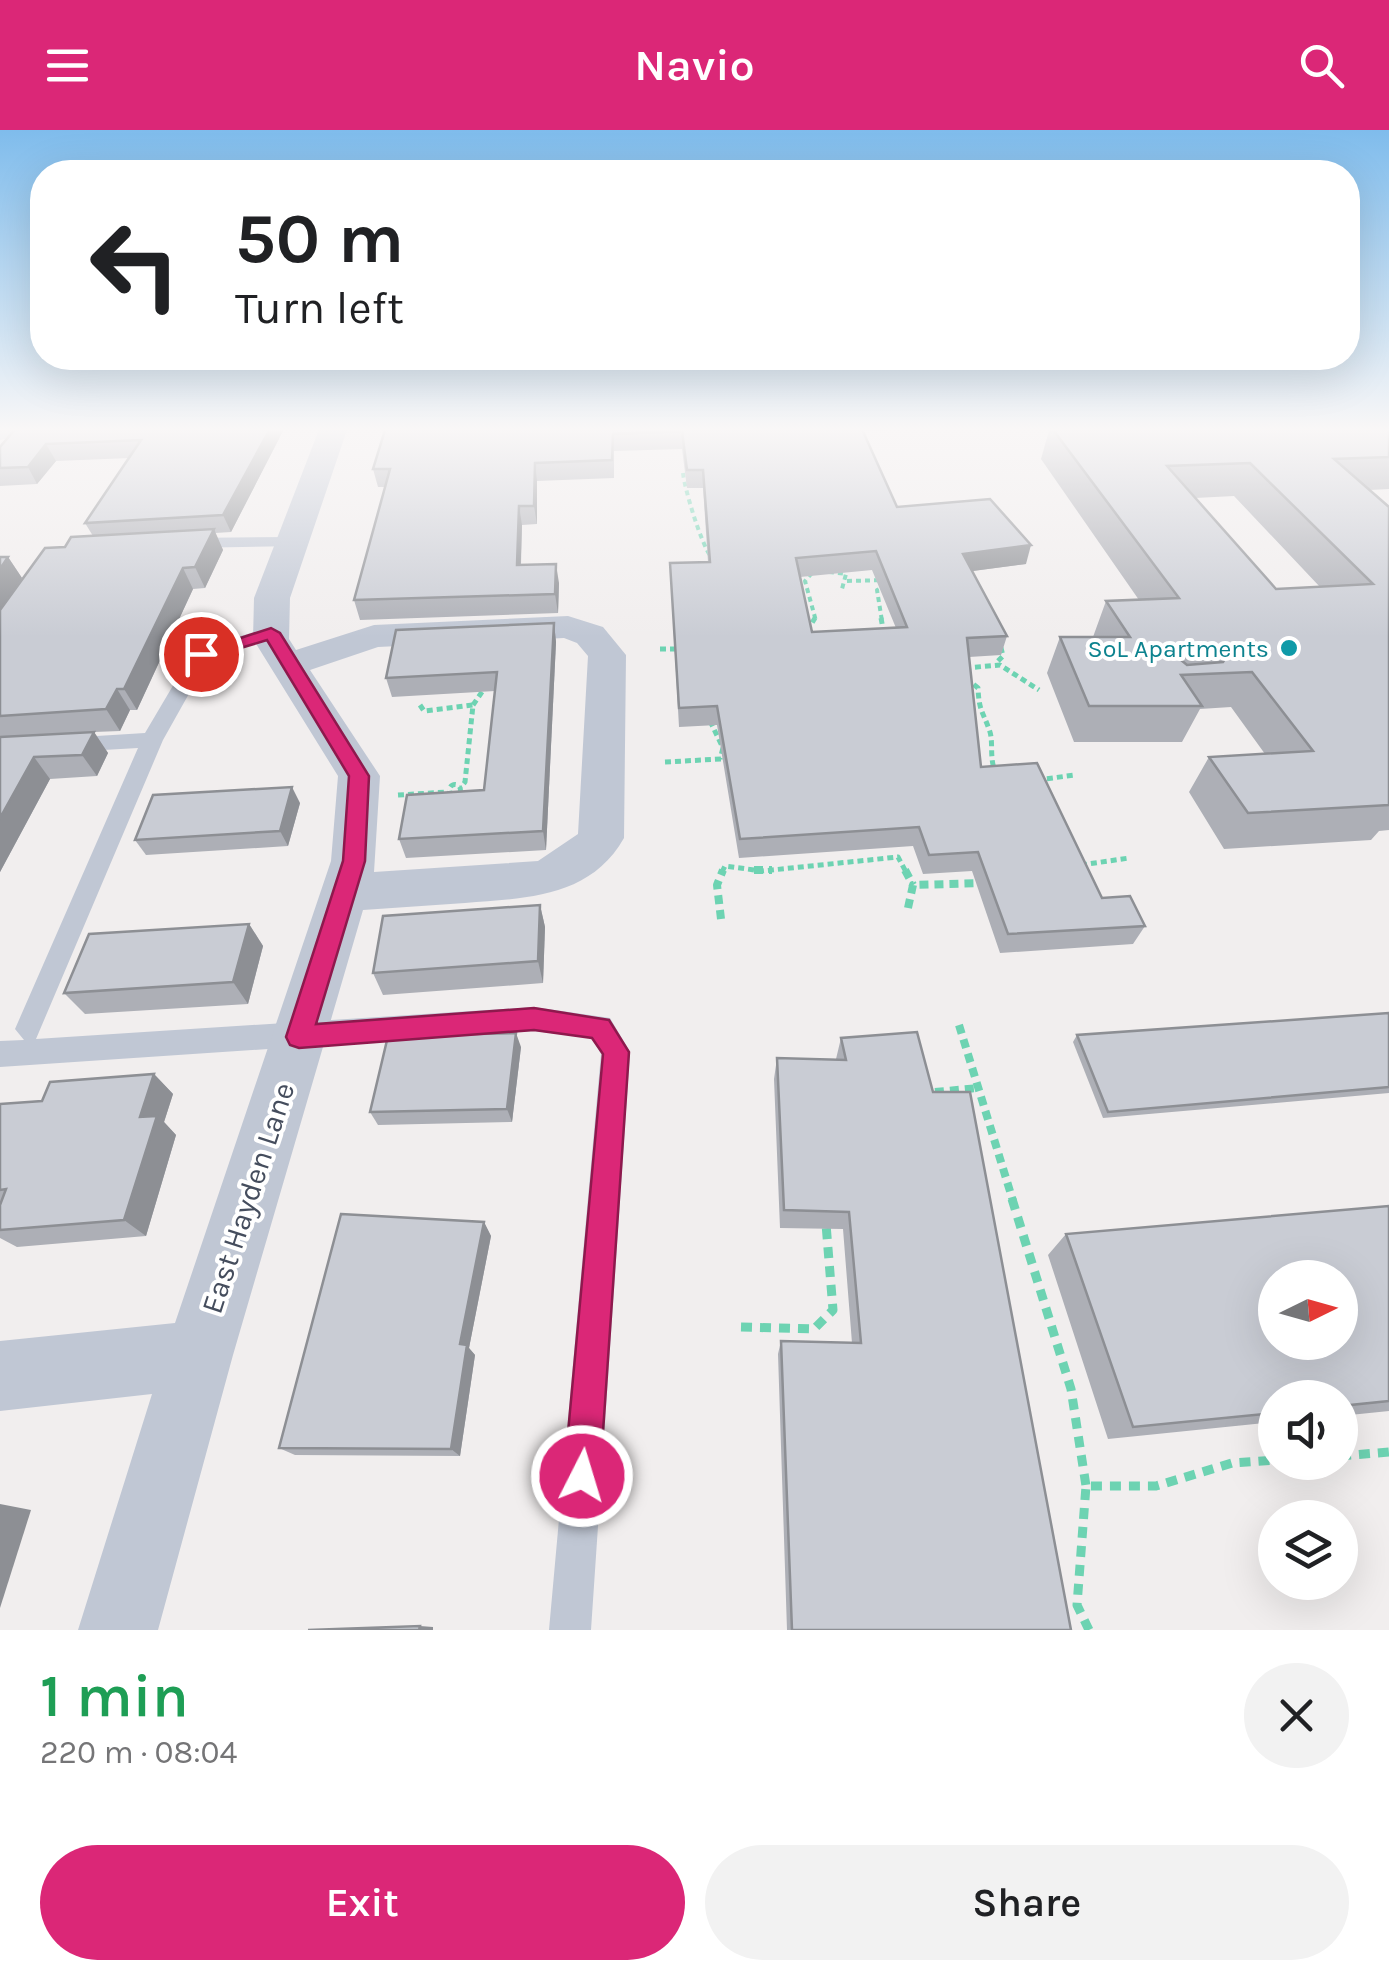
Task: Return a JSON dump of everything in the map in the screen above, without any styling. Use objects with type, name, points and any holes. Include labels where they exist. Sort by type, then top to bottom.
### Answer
[{"type":"street","points":[[308,497],[272,598],[280,649],[374,636],[568,627],[590,635],[608,655],[601,838],[587,856],[563,872],[540,878],[344,893]]},
{"type":"street","name":"East Hayden Lane","points":[[118,1630],[199,1355],[354,861],[359,776],[280,649]]},
{"type":"street","points":[[0,1376],[199,1355]]},
{"type":"lane","points":[[170,544],[292,542]]},
{"type":"lane","points":[[28,1029],[152,740],[201,654],[280,649]]},
{"type":"lane","points":[[0,749],[152,740]]},
{"type":"lane","points":[[0,1054],[534,1019],[600,1028],[616,1052],[570,1630]]},
{"type":"path","points":[[686,497],[693,502],[698,541],[712,558]]},
{"type":"path","points":[[712,558],[724,557]]},
{"type":"path","points":[[706,568],[712,558]]},
{"type":"path","points":[[806,564],[814,571],[846,574],[847,580]]},
{"type":"path","points":[[797,637],[816,622],[805,581],[814,571]]},
{"type":"path","points":[[842,589],[841,584],[847,580],[886,580],[886,586],[877,590],[887,648]]},
{"type":"path","points":[[461,790],[473,705],[485,692],[494,630]]},
{"type":"path","points":[[999,637],[999,663]]},
{"type":"path","points":[[660,649],[692,648]]},
{"type":"path","points":[[986,659],[999,663],[1039,690]]},
{"type":"path","points":[[949,670],[999,663]]},
{"type":"path","points":[[964,676],[978,688],[980,718],[988,728],[992,743],[989,756],[998,776],[982,777]]},
{"type":"path","points":[[420,705],[424,711],[473,705]]},
{"type":"path","points":[[711,713],[710,726],[723,748],[720,760]]},
{"type":"path","points":[[665,762],[735,758]]},
{"type":"path","points":[[1029,779],[1075,776]]},
{"type":"path","points":[[392,796],[448,792],[453,786],[472,794]]},
{"type":"path","points":[[899,839],[898,857],[912,885],[908,908]]},
{"type":"path","points":[[721,919],[716,886],[725,866],[762,870],[898,857]]},
{"type":"path","points":[[1072,872],[1080,866],[1129,858]]},
{"type":"path","points":[[912,885],[990,883]]},
{"type":"path","points":[[959,1025],[1071,1389],[1086,1486],[1077,1604],[1089,1630]]},
{"type":"path","points":[[924,1093],[978,1088]]},
{"type":"path","points":[[741,1326],[814,1329],[832,1310],[826,1216]]},
{"type":"path","points":[[1358,1455],[1389,1452]]},
{"type":"path","points":[[1086,1486],[1156,1486],[1232,1463],[1258,1461]]},
{"type":"building","points":[[103,497],[233,497],[223,515],[85,523]]},
{"type":"building","points":[[382,497],[534,497],[534,506],[519,506],[517,565],[556,564],[555,594],[354,600]]},
{"type":"building","points":[[705,497],[892,497],[897,507],[990,499],[1031,545],[963,554],[1007,636],[967,638],[981,767],[1037,763],[1102,898],[1130,896],[1145,926],[1008,934],[978,852],[929,855],[919,827],[740,839],[717,706],[679,708],[670,563],[710,562]],"holes":[[[876,551],[907,627],[812,632],[796,558]]]},
{"type":"building","points":[[1103,497],[1194,497],[1276,589],[1373,584],[1285,497],[1378,497],[1389,507],[1389,805],[1248,813],[1209,757],[1313,751],[1252,672],[1181,675],[1202,706],[1089,706],[1060,637],[1130,637],[1106,601],[1179,598]],"holes":[[[1214,644],[1229,653],[1223,662],[1187,665],[1175,655],[1188,645]]]},
{"type":"building","points":[[214,529],[195,567],[183,568],[124,689],[117,689],[106,709],[0,716],[0,610],[45,548],[65,547],[71,537]]},
{"type":"building","points":[[554,623],[543,831],[399,839],[407,795],[484,790],[497,672],[386,678],[396,630]]},
{"type":"building","points":[[94,732],[82,755],[34,757],[0,818],[0,737]]},
{"type":"building","points":[[292,787],[280,831],[135,840],[153,795]]},
{"type":"building","points":[[540,905],[538,961],[373,973],[383,916]]},
{"type":"building","points":[[249,924],[233,982],[64,993],[89,934]]},
{"type":"building","points":[[1389,1013],[1389,1087],[1108,1112],[1077,1035]]},
{"type":"building","points":[[917,1032],[933,1092],[970,1092],[1071,1630],[792,1630],[781,1341],[861,1343],[849,1212],[784,1210],[777,1058],[846,1060],[841,1038]]},
{"type":"building","points":[[516,1033],[507,1109],[370,1112],[388,1036]]},
{"type":"building","points":[[154,1074],[140,1117],[157,1116],[124,1220],[0,1230],[0,1205],[6,1189],[0,1190],[0,1104],[42,1101],[50,1082]]},
{"type":"building","points":[[1389,1206],[1389,1401],[1358,1404],[1358,1380],[1258,1380],[1258,1415],[1133,1427],[1066,1234]]},
{"type":"building","points":[[341,1214],[484,1222],[460,1344],[467,1345],[451,1449],[279,1448]]},
{"type":"building","points":[[420,1626],[419,1630],[308,1630]]},
{"type":"place","name":"SoL Apartments","points":[[1289,648]]},
{"type":"route","points":[[201,654],[271,633],[359,776],[354,861],[299,1037],[534,1019],[600,1028],[616,1052],[582,1476]]}]
